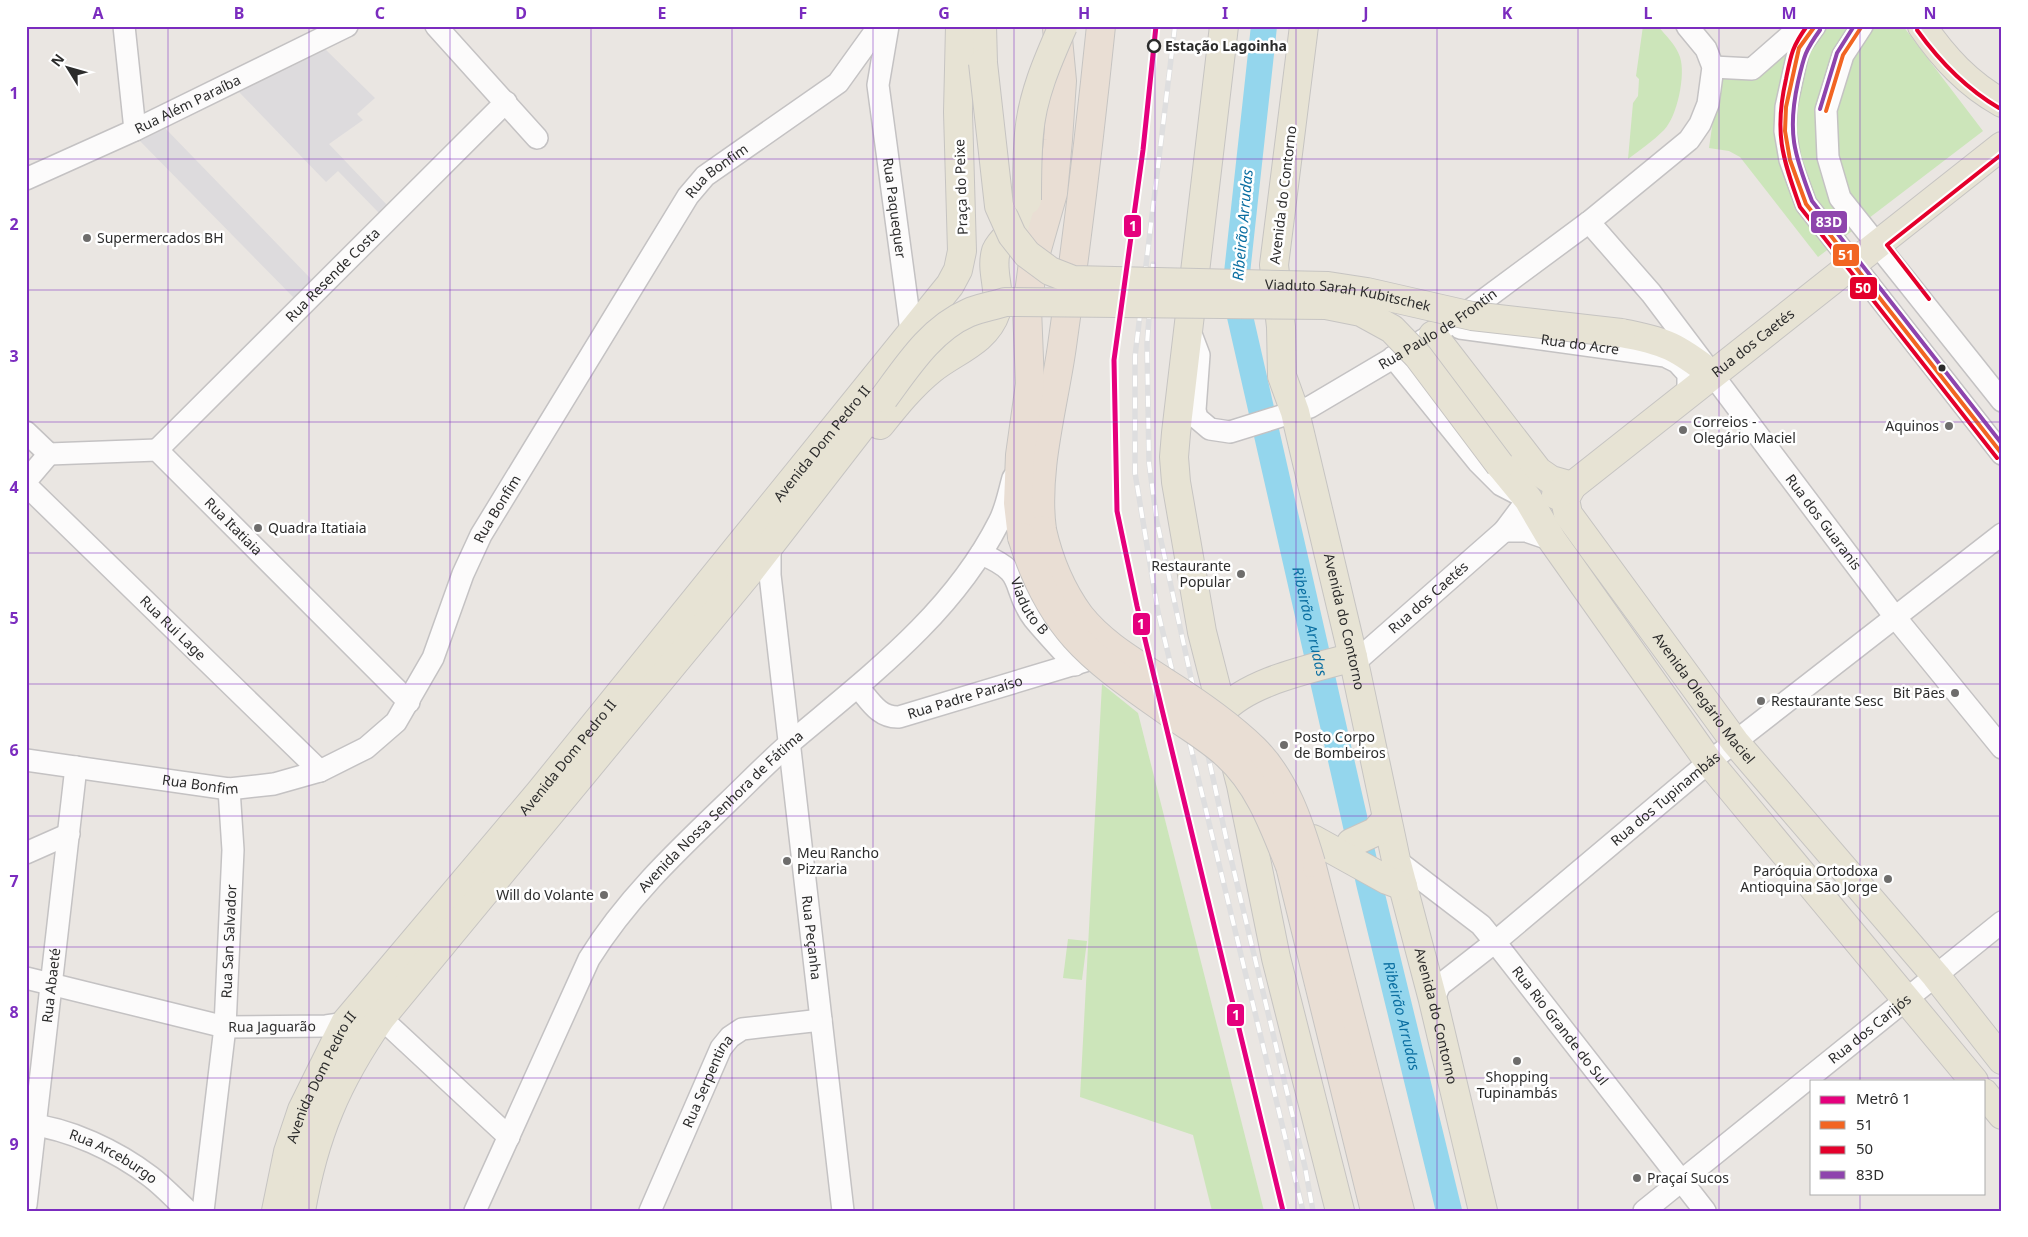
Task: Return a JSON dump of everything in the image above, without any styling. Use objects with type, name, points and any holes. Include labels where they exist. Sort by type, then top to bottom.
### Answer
[{"type":"highway","name":"Avenida do Contorno","points":[[1057,26],[1062,81],[1058,140],[1053,193],[1033,263],[1027,308],[1030,384],[1020,455],[1018,503],[1032,533],[1052,565],[1070,601],[1095,632],[1124,656],[1210,713],[1254,750],[1270,769],[1288,798],[1357,853],[1400,1211]]},
{"type":"highway","name":"Avenida do Contorno","points":[[1082,26],[1093,102]]},
{"type":"highway","name":"Avenida do Contorno","points":[[1032,533],[1039,508],[1062,346],[1101,26]]},
{"type":"highway","name":"Avenida do Contorno","points":[[1357,853],[1375,1211]]},
{"type":"main road","name":"Praça do Peixe","points":[[911,331],[950,285],[958,270],[962,251],[958,112],[960,26]]},
{"type":"main road","name":"Viaduto Sarah Kubitschek","points":[[982,26],[983,63],[998,206],[1012,235],[1027,254],[1050,271],[1073,280],[1328,286],[1367,292],[1472,316],[1632,335],[1673,346],[1712,374]]},
{"type":"main road","points":[[819,483],[870,436],[908,392],[933,368],[984,333],[996,310],[998,291],[994,258],[997,249],[1017,226],[1024,214],[1029,133],[1033,110],[1045,67],[1063,26]]},
{"type":"main road","points":[[1224,26],[1174,457],[1176,482],[1202,632],[1241,785],[1276,958],[1340,1211]]},
{"type":"main road","name":"Avenida do Contorno","points":[[1304,26],[1274,265],[1281,327],[1285,416],[1353,655],[1357,853],[1433,1000],[1483,1211]]},
{"type":"main road","points":[[1922,26],[1954,68],[1981,91],[2002,102]]},
{"type":"main road","name":"Rua dos Caetés","points":[[1528,499],[1549,499],[1572,486],[1688,392],[2000,149]]},
{"type":"main road","points":[[1157,283],[1227,304]]},
{"type":"main road","name":"Viaduto Sarah Kubitschek","points":[[884,398],[916,356],[942,329],[967,313],[1005,302],[1326,305],[1362,312],[1392,329],[1418,356],[1528,499]]},
{"type":"main road","points":[[1440,330],[1538,471],[1552,480],[1572,486]]},
{"type":"main road","name":"Avenida Dom Pedro II","points":[[276,1211],[288,1152],[302,1110],[345,1023],[546,784],[787,488],[911,331]]},
{"type":"main road","name":"Avenida Dom Pedro II","points":[[301,1211],[308,1172],[333,1098],[354,1057],[381,1018],[770,545],[884,398]]},
{"type":"main road","name":"Avenida Olegário Maciel","points":[[1572,486],[1565,500],[1568,514],[1735,742],[1936,976],[2002,1060]]},
{"type":"main road","points":[[1528,499],[1552,540],[1709,762],[1908,998],[1973,1080]]},
{"type":"main road","points":[[1221,712],[1230,701],[1240,696],[1280,679],[1353,655]]},
{"type":"main road","points":[[1241,785],[1357,853]]},
{"type":"main road","points":[[1276,958],[1273,862],[1276,854],[1281,848],[1313,839],[1357,853]]},
{"type":"main road","points":[[1986,1096],[2002,1115]]},
{"type":"street","points":[[124,26],[135,130]]},
{"type":"street","name":"Rua Além Paraíba","points":[[26,179],[135,130],[347,26]]},
{"type":"street","points":[[436,26],[537,138]]},
{"type":"street","name":"Rua Bonfim","points":[[26,760],[229,789],[274,784],[320,771],[366,748],[396,722],[409,702],[433,658],[463,574],[481,535],[688,196],[705,176],[838,83],[879,26]]},
{"type":"street","name":"Rua Paquequer","points":[[888,26],[878,86],[911,331]]},
{"type":"street","points":[[1687,26],[1706,49],[1713,67],[1752,69],[1801,26]]},
{"type":"street","points":[[1815,26],[1800,48],[1786,107],[1785,131],[1790,160],[1806,204],[2002,454]]},
{"type":"street","points":[[1862,26],[1843,55],[1826,110],[1828,157],[1840,198],[2002,401]]},
{"type":"street","name":"Rua Paulo de Frontin","points":[[1188,325],[1199,354],[1195,410],[1197,418],[1210,429],[1230,432],[1310,407],[1440,330],[1589,222],[1689,140],[1700,124],[1710,94],[1713,67]]},
{"type":"street","points":[[838,83],[862,76],[878,86]]},
{"type":"street","name":"Rua Resende Costa","points":[[157,450],[506,102]]},
{"type":"street","name":"Rua dos Guaranis","points":[[1589,222],[1650,293],[1895,617],[2002,748]]},
{"type":"street","points":[[1632,335],[1653,326],[1654,307],[1650,293]]},
{"type":"street","name":"Rua do Acre","points":[[1440,330],[1665,356],[1677,362],[1688,374],[1688,392]]},
{"type":"street","points":[[1393,357],[1478,462],[1501,485],[1528,499]]},
{"type":"street","points":[[26,432],[49,454],[157,450]]},
{"type":"street","name":"Rua Itatiaia","points":[[157,450],[409,702]]},
{"type":"street","points":[[26,481],[49,454]]},
{"type":"street","name":"Avenida Nossa Senhora de Fátima","points":[[475,1211],[590,959],[606,931],[636,895],[678,852],[789,744],[891,660],[945,603],[981,554],[1000,520],[1020,455]]},
{"type":"street","name":"Rua Rui Lage","points":[[26,485],[320,771]]},
{"type":"street","name":"Rua dos Caetés","points":[[1353,655],[1504,531],[1528,499]]},
{"type":"street","points":[[1504,531],[1526,531],[1552,540]]},
{"type":"street","name":"Rua dos Tupinambás","points":[[1433,1000],[1440,984],[1496,942],[1709,762],[2002,534]]},
{"type":"street","name":"Rua Peçanha","points":[[770,545],[770,575],[844,1211]]},
{"type":"street","name":"Viaduto B","points":[[981,554],[1000,561],[1010,570],[1018,582],[1033,617],[1080,663]]},
{"type":"street","name":"Rua Padre Paraíso","points":[[858,687],[880,712],[888,718],[898,717],[1080,663]]},
{"type":"street","name":"Rua Abaeté","points":[[26,1205],[31,1124],[51,984],[76,767]]},
{"type":"street","name":"Rua San Salvador","points":[[203,1211],[224,1027],[234,850],[229,789]]},
{"type":"street","points":[[26,853],[69,834]]},
{"type":"street","name":"Rua Rio Grande do Sul","points":[[1357,853],[1481,926],[1496,942],[1706,1211]]},
{"type":"street","name":"Rua dos Carijós","points":[[1644,1211],[2002,922]]},
{"type":"street","name":"Rua Jaguarão","points":[[26,978],[224,1027],[326,1026],[381,1018]]},
{"type":"street","points":[[381,1018],[509,1137]]},
{"type":"street","name":"Rua Serpentina","points":[[650,1211],[722,1048],[730,1037],[742,1029],[821,1020]]},
{"type":"street","name":"Rua Arceburgo","points":[[31,1124],[82,1139],[114,1154],[150,1176],[188,1211]]},
{"type":"shaded area","points":[[325,49],[375,98],[357,114],[363,120],[329,144],[387,205],[379,213],[338,171],[326,182],[238,91]]},
{"type":"shaded area","points":[[163,126],[313,281],[295,299],[137,138]]},
{"type":"green space","points":[[1643,26],[1658,26],[1676,48],[1682,65],[1681,85],[1669,124],[1655,138],[1628,159],[1633,103],[1638,96],[1639,79],[1636,76]]},
{"type":"green space","points":[[1820,26],[1903,26],[1983,131],[1818,257],[1740,157],[1729,151],[1709,148],[1719,78],[1756,80]]},
{"type":"green space","points":[[1102,684],[1138,713],[1264,1211],[1212,1211],[1193,1135],[1080,1097]]},
{"type":"green space","points":[[1068,939],[1087,941],[1082,980],[1063,978]]},
{"type":"waterway","name":"Ribeirão Arrudas","points":[[1264,26],[1237,273],[1239,312],[1370,887],[1449,1211]]},
{"type":"railway","points":[[1175,26],[1135,356],[1135,473],[1158,612],[1303,1211]]},
{"type":"railway","points":[[1153,264],[1147,344],[1149,463],[1157,522],[1227,842],[1305,1167],[1313,1211]]},
{"type":"metro line","name":"1","points":[[1156,26],[1143,150],[1114,360],[1117,511],[1137,606],[1283,1211]]},
{"type":"transit line","name":"50","points":[[1807,26],[1795,45],[1791,57],[1782,98],[1780,130],[1784,159],[1800,207],[1997,458]]},
{"type":"transit line","name":"51","points":[[1815,26],[1799,48],[1786,107],[1785,131],[1790,160],[1806,204],[2002,454]]},
{"type":"transit line","name":"83D","points":[[1820,109],[1837,53],[1854,26]]},
{"type":"transit line","name":"51","points":[[1826,111],[1843,55],[1862,26]]},
{"type":"transit line","name":"83D","points":[[1820,30],[1811,43],[1804,60],[1798,82],[1793,115],[1794,143],[1812,201],[2002,444]]},
{"type":"transit line","name":"50","points":[[1917,30],[1954,74],[1975,92],[1999,108]]},
{"type":"transit line","name":"50","points":[[1929,299],[1887,245],[2002,154]]},
{"type":"place","name":"Estação Lagoinha","points":[[1154,46]]},
{"type":"place","name":"Supermercados BH","points":[[87,238]]},
{"type":"place","name":"Aquinos","points":[[1949,426]]},
{"type":"place","name":"Correios - Olegário Maciel","points":[[1683,430]]},
{"type":"place","name":"Quadra Itatiaia","points":[[258,528]]},
{"type":"place","name":"Restaurante Popular","points":[[1241,574]]},
{"type":"place","name":"Bit Pães","points":[[1955,693]]},
{"type":"place","name":"Restaurante Sesc","points":[[1761,701]]},
{"type":"place","name":"Posto Corpo de Bombeiros","points":[[1284,745]]},
{"type":"place","name":"Meu Rancho Pizzaria","points":[[787,861]]},
{"type":"place","name":"Paróquia Ortodoxa Antioquina São Jorge","points":[[1888,879]]},
{"type":"place","name":"Will do Volante","points":[[604,895]]},
{"type":"place","name":"Shopping Tupinambás","points":[[1517,1061]]},
{"type":"place","name":"Praçaí Sucos","points":[[1637,1178]]}]
